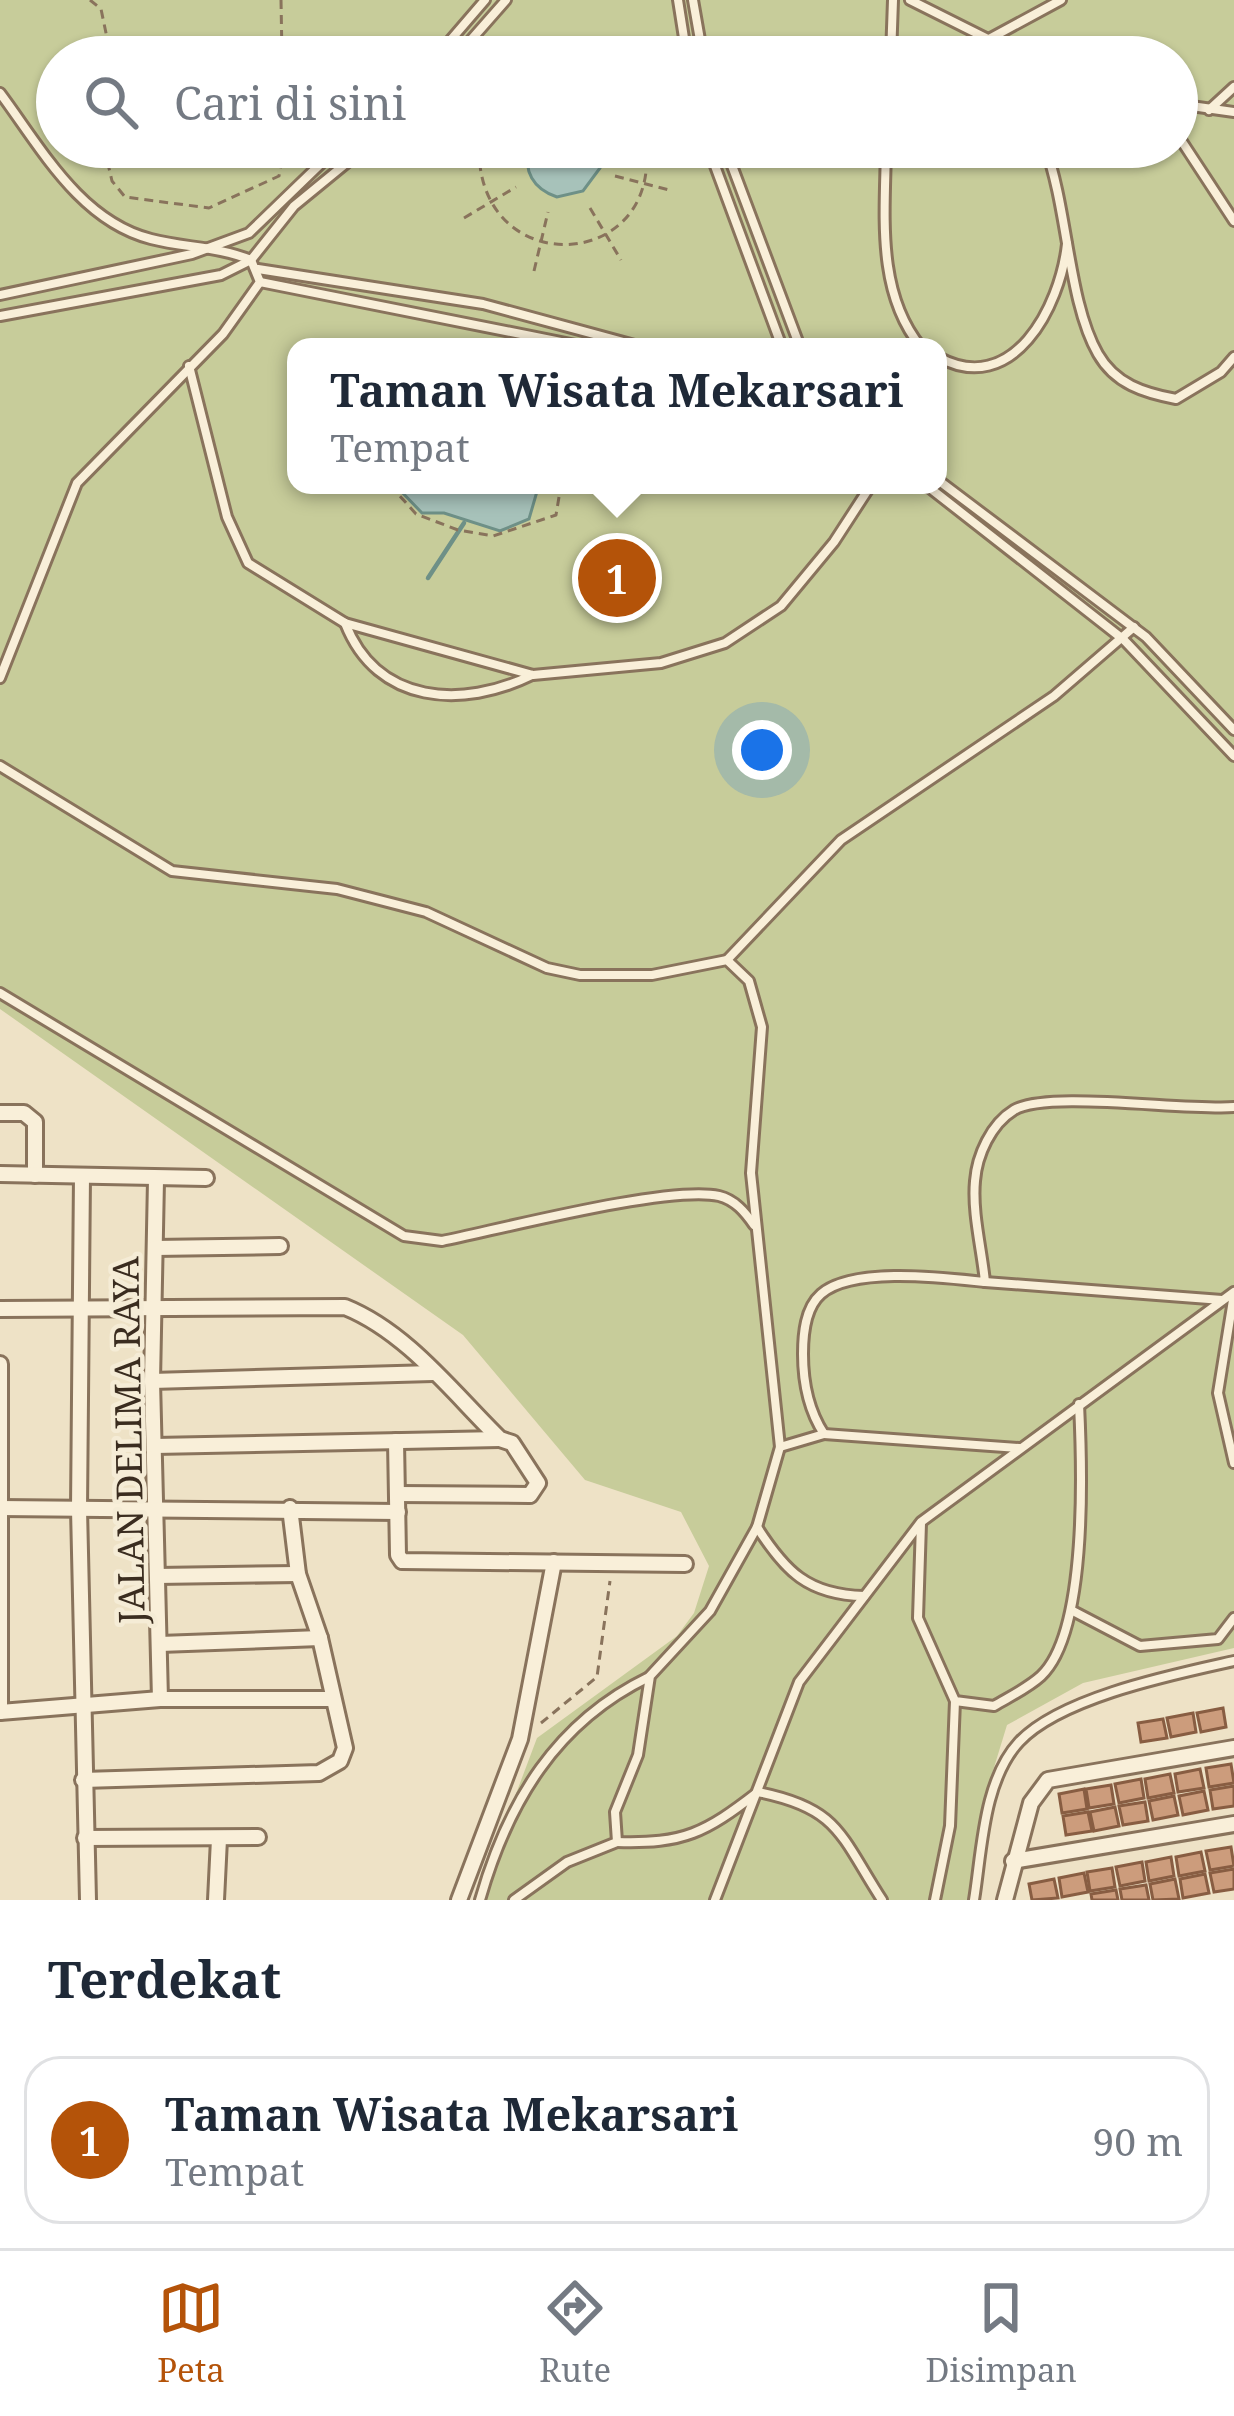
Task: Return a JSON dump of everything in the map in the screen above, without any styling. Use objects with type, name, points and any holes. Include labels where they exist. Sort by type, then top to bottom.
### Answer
[{"type":"street","points":[[0,1113],[24,1113],[35,1122],[35,1175]]},
{"type":"street","points":[[0,1174],[206,1178]]},
{"type":"street","points":[[82,1176],[79,1510],[88,1900]]},
{"type":"street","name":"JALAN DELIMA RAYA","points":[[156,1180],[152,1381],[160,1700]]},
{"type":"street","points":[[155,1247],[280,1246]]},
{"type":"street","points":[[0,1309],[345,1307],[390,1330],[500,1439]]},
{"type":"street","points":[[0,1364],[0,1712],[160,1700],[331,1700]]},
{"type":"street","points":[[152,1381],[433,1373]]},
{"type":"street","points":[[155,1446],[500,1439],[512,1443],[532,1466],[538,1483],[530,1495],[397,1494]]},
{"type":"street","points":[[396,1442],[398,1556],[402,1561],[685,1564]]},
{"type":"street","points":[[1,1508],[398,1512]]},
{"type":"street","points":[[83,1780],[320,1773],[340,1761],[345,1748],[320,1638],[298,1574],[290,1508]]},
{"type":"street","points":[[459,1900],[520,1739],[554,1562]]},
{"type":"street","points":[[157,1576],[298,1574]]},
{"type":"street","points":[[160,1644],[320,1638]]},
{"type":"street","points":[[1005,1900],[1030,1802],[1048,1780],[1234,1748]]},
{"type":"street","points":[[1013,1862],[1234,1825]]},
{"type":"street","points":[[85,1838],[258,1837]]},
{"type":"street","points":[[216,1900],[219,1839]]},
{"type":"lane","points":[[454,36],[485,0]]},
{"type":"lane","points":[[474,36],[506,0]]},
{"type":"lane","points":[[678,0],[684,36]]},
{"type":"lane","points":[[693,0],[699,36]]},
{"type":"lane","points":[[892,36],[893,0]]},
{"type":"lane","points":[[910,0],[982,36]]},
{"type":"lane","points":[[994,36],[1061,0]]},
{"type":"lane","points":[[1208,111],[1234,87]]},
{"type":"lane","points":[[0,93],[36,142]]},
{"type":"lane","points":[[1198,109],[1234,112]]},
{"type":"lane","points":[[1198,166],[1234,221]]},
{"type":"lane","points":[[0,678],[77,483],[242,312],[260,282],[250,260],[217,246],[154,240],[99,215],[74,194],[55,168]]},
{"type":"lane","points":[[0,295],[217,246],[269,217],[317,168]]},
{"type":"lane","points":[[0,316],[221,274],[250,260],[294,206],[340,168]]},
{"type":"lane","points":[[716,168],[779,338]]},
{"type":"lane","points":[[733,168],[794,338]]},
{"type":"lane","points":[[887,168],[890,278],[902,324],[914,338]]},
{"type":"lane","points":[[1053,168],[1098,354],[1120,379],[1142,393],[1175,399],[1222,372],[1234,357]]},
{"type":"lane","points":[[947,361],[963,369],[984,369],[1006,359],[1034,334],[1063,282],[1068,231]]},
{"type":"lane","points":[[258,269],[483,304],[609,338]]},
{"type":"lane","points":[[260,282],[541,338]]},
{"type":"lane","points":[[189,366],[227,517],[248,563],[344,623],[533,675],[661,663],[725,644],[781,606],[866,494]]},
{"type":"lane","points":[[947,486],[1134,627],[1234,730]]},
{"type":"lane","points":[[937,494],[1124,640],[1234,756]]},
{"type":"lane","points":[[344,623],[353,645],[374,666],[421,695],[450,699],[495,694],[533,675]]},
{"type":"lane","points":[[0,766],[172,871],[337,889],[426,912],[547,968],[580,975],[652,975],[727,960],[841,840],[1054,696],[1134,627]]},
{"type":"lane","points":[[480,1900],[494,1854],[536,1766],[604,1699],[650,1676],[710,1611],[757,1527],[780,1447],[751,1173],[762,1028],[749,981],[727,960]]},
{"type":"lane","points":[[0,992],[404,1236],[442,1241],[679,1195],[721,1196],[742,1209],[755,1227]]},
{"type":"lane","points":[[985,1282],[975,1181],[987,1137],[1014,1110],[1043,1101],[1191,1110],[1234,1106]]},
{"type":"lane","points":[[824,1434],[803,1371],[808,1311],[823,1292],[854,1280],[930,1276],[1222,1300]]},
{"type":"lane","points":[[715,1900],[799,1682],[922,1522],[1234,1292]]},
{"type":"lane","points":[[1234,1292],[1222,1340],[1218,1393],[1234,1463]]},
{"type":"lane","points":[[955,1701],[994,1706],[1044,1674],[1071,1610],[1083,1490],[1079,1402]]},
{"type":"lane","points":[[780,1447],[824,1434],[1019,1448]]},
{"type":"lane","points":[[922,1522],[918,1618],[955,1701],[950,1826],[935,1900]]},
{"type":"lane","points":[[757,1527],[784,1568],[808,1586],[864,1596]]},
{"type":"lane","points":[[1071,1610],[1140,1646],[1218,1640],[1234,1618]]},
{"type":"lane","points":[[974,1900],[990,1804],[1020,1740],[1136,1682],[1234,1661]]},
{"type":"lane","points":[[616,1842],[615,1812],[638,1755],[650,1676]]},
{"type":"lane","points":[[514,1900],[567,1862],[616,1842],[670,1844],[710,1829],[758,1792],[804,1801],[832,1823],[881,1900]]},
{"type":"path","points":[[90,0],[100,9],[106,36]]},
{"type":"path","points":[[281,0],[282,36]]},
{"type":"path","points":[[109,168],[112,181],[125,197],[209,208],[279,176],[280,168]]},
{"type":"path","points":[[478,168],[489,204],[511,228],[541,243],[579,244],[607,236],[635,208],[645,168]]},
{"type":"path","points":[[615,176],[673,191]]},
{"type":"path","points":[[464,218],[516,187]]},
{"type":"path","points":[[590,208],[621,260]]},
{"type":"path","points":[[534,271],[548,212]]},
{"type":"path","points":[[397,494],[410,510],[461,530],[493,536],[556,515],[560,494]]},
{"type":"path","points":[[520,1739],[597,1676],[613,1565]]},
{"type":"green space","points":[[0,0],[1234,0],[1234,1648],[1083,1683],[1007,1725],[981,1810],[972,1900],[476,1900],[537,1738],[677,1636],[694,1613],[709,1566],[681,1512],[585,1480],[463,1335],[0,1009]]},
{"type":"water","points":[[528,168],[600,168],[583,191],[557,197],[532,178]]},
{"type":"water","points":[[404,494],[536,494],[529,519],[500,531],[444,513],[422,513]]},
{"type":"building","points":[[1223,1708],[1226,1727],[1201,1732],[1197,1713]]},
{"type":"building","points":[[1193,1713],[1196,1732],[1171,1737],[1167,1718]]},
{"type":"building","points":[[1163,1719],[1167,1738],[1141,1742],[1138,1723]]},
{"type":"building","points":[[1231,1764],[1234,1783],[1209,1787],[1206,1768]]},
{"type":"building","points":[[1200,1769],[1204,1788],[1178,1792],[1175,1774]]},
{"type":"building","points":[[1170,1774],[1174,1793],[1148,1798],[1145,1779]]},
{"type":"building","points":[[1141,1779],[1144,1798],[1119,1803],[1115,1784]]},
{"type":"building","points":[[1111,1785],[1114,1804],[1089,1808],[1086,1789]]},
{"type":"building","points":[[1234,1786],[1234,1806],[1213,1809],[1210,1790]]},
{"type":"building","points":[[1084,1789],[1087,1809],[1062,1813],[1059,1794]]},
{"type":"building","points":[[1204,1791],[1208,1810],[1183,1815],[1179,1796]]},
{"type":"building","points":[[1174,1796],[1178,1815],[1153,1820],[1149,1801]]},
{"type":"building","points":[[1145,1802],[1148,1821],[1123,1825],[1119,1806]]},
{"type":"building","points":[[1115,1807],[1119,1826],[1094,1831],[1090,1812]]},
{"type":"building","points":[[1088,1812],[1092,1831],[1066,1835],[1063,1816]]},
{"type":"building","points":[[1231,1847],[1234,1866],[1210,1870],[1206,1851]]},
{"type":"building","points":[[1201,1852],[1205,1871],[1179,1876],[1176,1857]]},
{"type":"building","points":[[1171,1857],[1174,1876],[1149,1881],[1146,1862]]},
{"type":"building","points":[[1142,1862],[1145,1881],[1120,1886],[1116,1867]]},
{"type":"building","points":[[1112,1868],[1115,1887],[1090,1891],[1087,1872]]},
{"type":"building","points":[[1234,1869],[1234,1889],[1214,1892],[1210,1873]]},
{"type":"building","points":[[1084,1873],[1088,1892],[1062,1897],[1059,1878]]},
{"type":"building","points":[[1205,1874],[1209,1893],[1183,1898],[1180,1879]]},
{"type":"building","points":[[1054,1879],[1058,1898],[1032,1900],[1029,1884]]},
{"type":"building","points":[[1175,1879],[1179,1899],[1153,1900],[1150,1884]]},
{"type":"building","points":[[1146,1885],[1149,1900],[1122,1900],[1120,1889]]},
{"type":"building","points":[[1116,1890],[1118,1900],[1092,1900],[1091,1894]]},
{"type":"waterway","points":[[428,578],[464,523]]},
{"type":"place","name":"Taman Wisata Mekarsari","points":[[617,578]]}]
